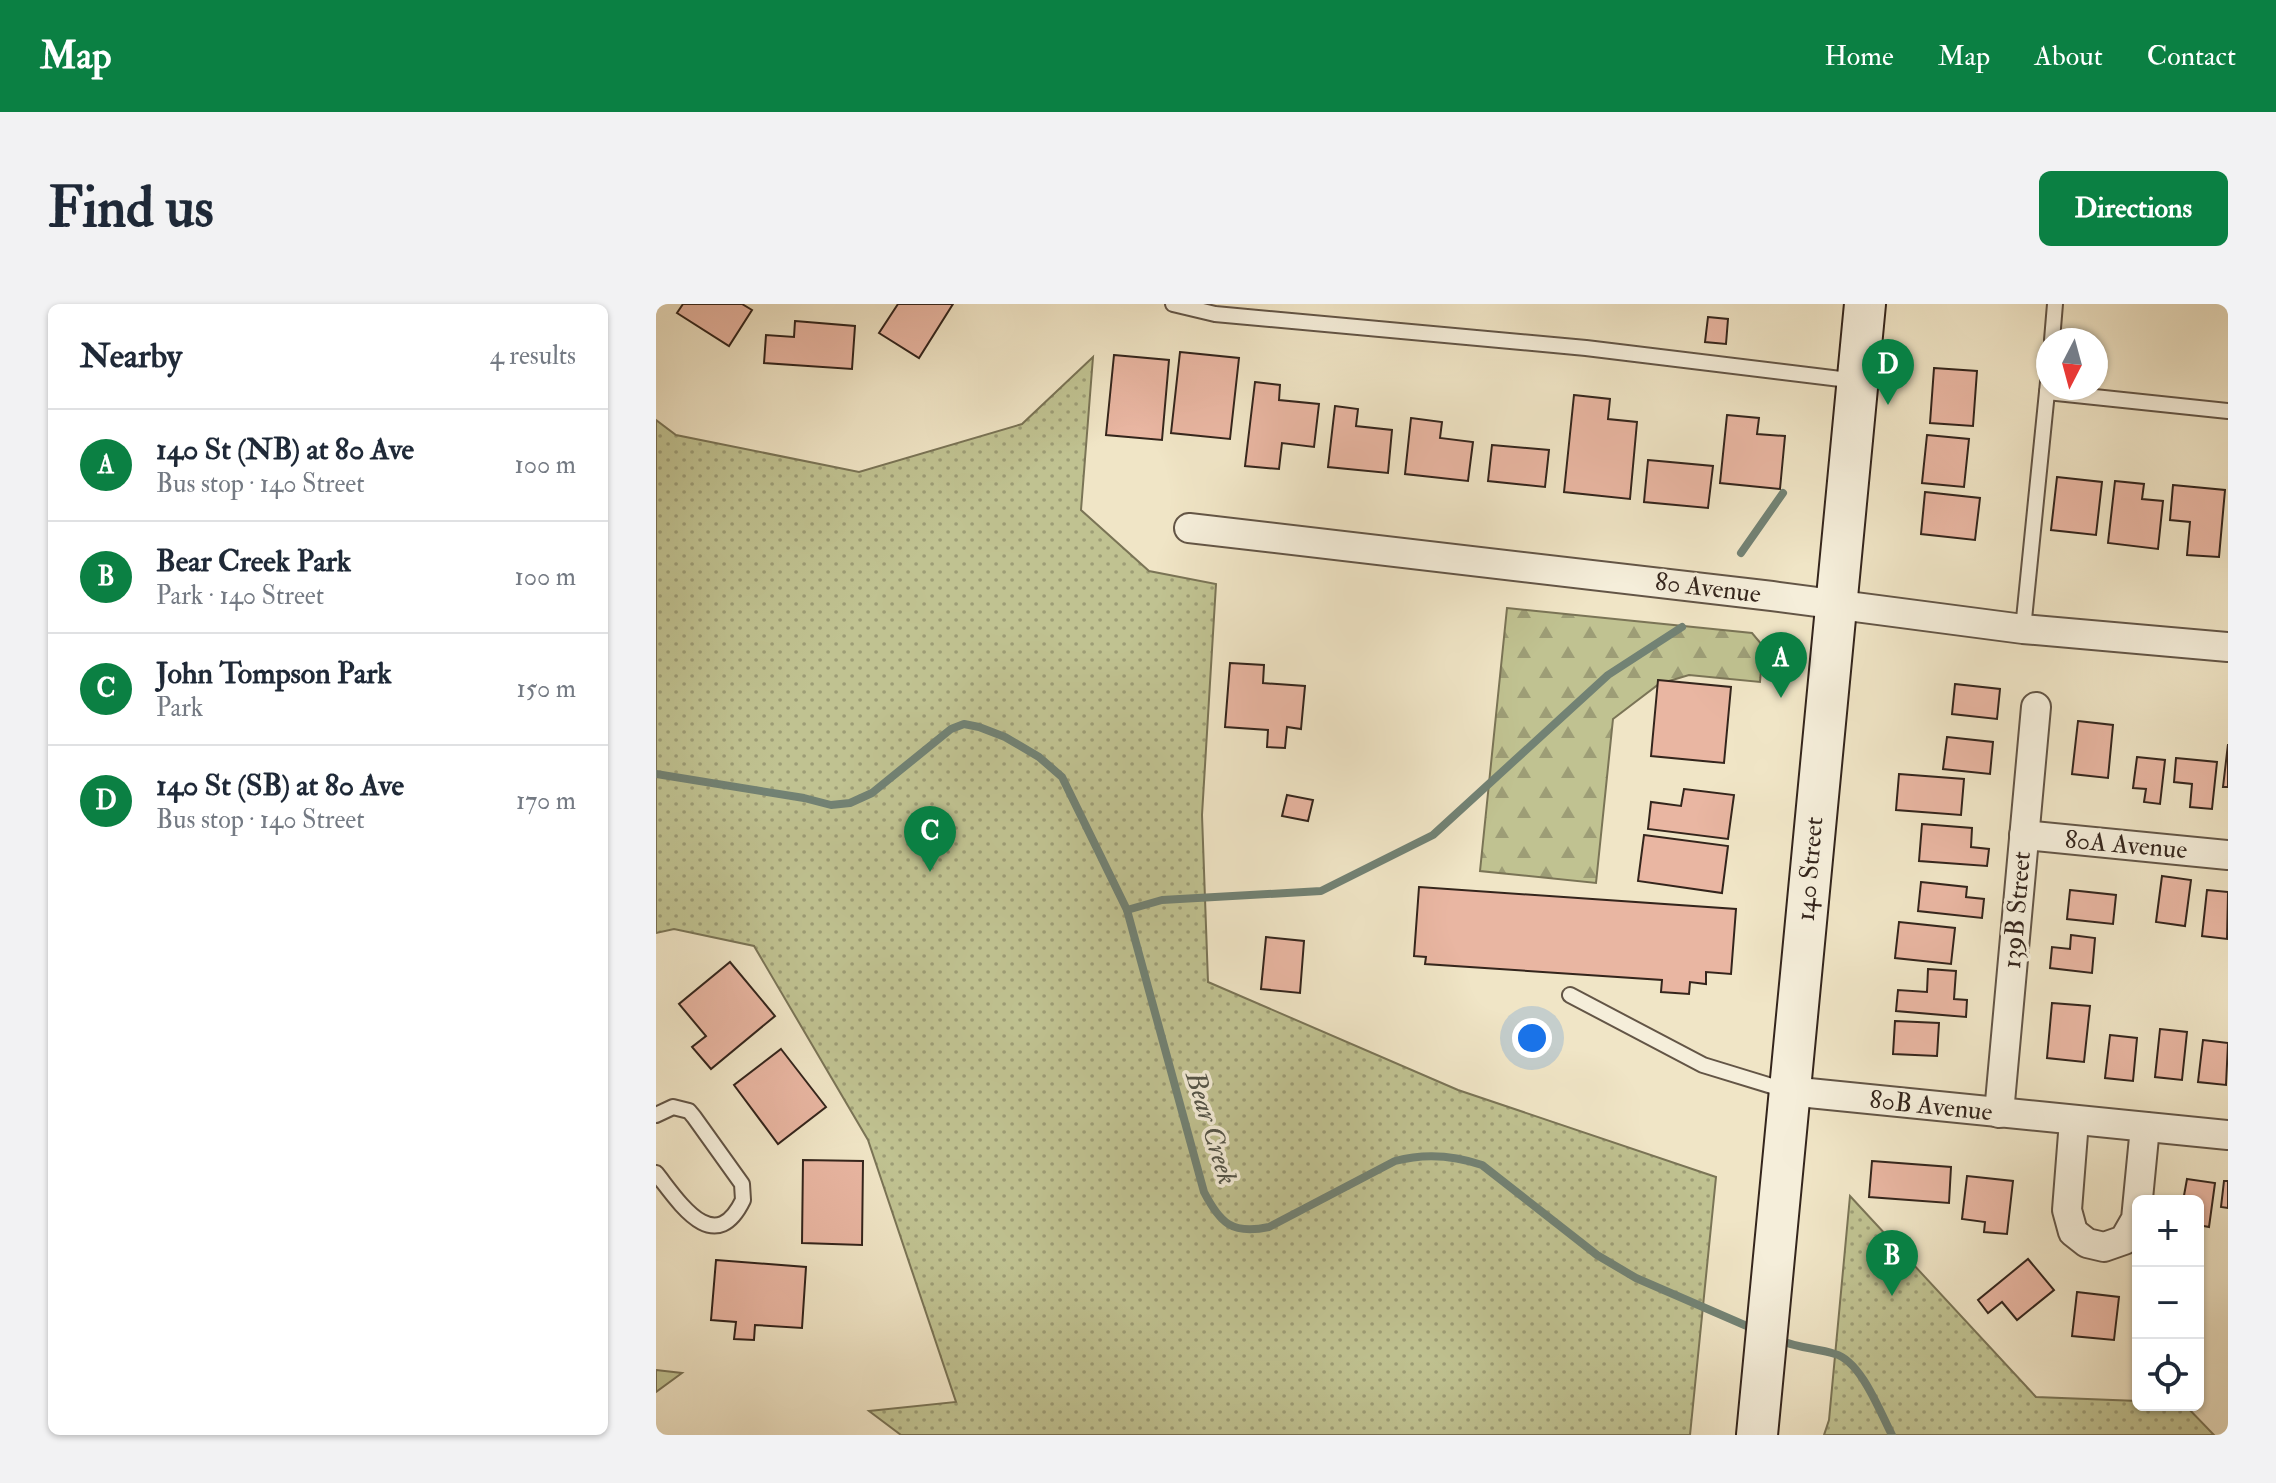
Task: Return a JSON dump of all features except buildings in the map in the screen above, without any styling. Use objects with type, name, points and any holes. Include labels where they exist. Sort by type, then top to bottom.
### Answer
[{"type":"main road","name":"140 Street","points":[[1757,1435],[1865,304]]},
{"type":"street","name":"80 Avenue","points":[[1189,528],[2023,629],[2228,647]]},
{"type":"street","name":"139B Street","points":[[1999,1113],[2036,707]]},
{"type":"street","name":"80A Avenue","points":[[2024,835],[2228,855]]},
{"type":"street","name":"80B Avenue","points":[[1789,1091],[2228,1135]]},
{"type":"street","points":[[2074,1121],[2067,1210],[2073,1232],[2087,1243],[2104,1247],[2124,1240],[2136,1219],[2145,1127]]},
{"type":"lane","points":[[1173,304],[1215,314],[1586,348],[1857,381]]},
{"type":"lane","points":[[2053,328],[2055,304]]},
{"type":"lane","points":[[2108,395],[2228,411]]},
{"type":"lane","points":[[2023,629],[2047,400]]},
{"type":"lane","points":[[1570,995],[1703,1065],[1789,1091]]},
{"type":"lane","points":[[656,1115],[673,1107],[689,1111],[742,1184],[743,1200],[728,1219],[703,1224],[691,1217],[656,1173]]},
{"type":"green space","points":[[1093,357],[1081,510],[1149,571],[1216,584],[1202,815],[1208,982],[1458,1090],[1716,1177],[1690,1435],[901,1435],[869,1411],[956,1402],[868,1140],[754,946],[674,929],[656,933],[656,420],[676,435],[859,472],[1022,424]]},
{"type":"green space","points":[[1507,608],[1752,633],[1763,646],[1760,682],[1689,675],[1659,684],[1613,719],[1596,883],[1480,871]]},
{"type":"green space","points":[[1850,1196],[2036,1397],[2132,1401],[2132,1411],[2191,1411],[2214,1435],[1824,1435],[1829,1420]]},
{"type":"green space","points":[[656,1370],[682,1373],[656,1392]]},
{"type":"waterway","points":[[1741,553],[1783,493]]},
{"type":"waterway","points":[[1127,910],[1162,900],[1321,891],[1433,835],[1608,675],[1682,627]]},
{"type":"waterway","name":"Bear Creek","points":[[656,774],[831,805],[850,803],[872,793],[951,729],[964,724],[1005,737],[1039,757],[1062,777],[1127,910],[1204,1192],[1222,1219],[1236,1228],[1269,1227],[1395,1161],[1428,1156],[1460,1159],[1482,1165],[1597,1255],[1636,1278],[1756,1330]]},
{"type":"waterway","name":"Bear Creek","points":[[1779,1340],[1835,1354],[1853,1366],[1869,1388],[1892,1435]]},
{"type":"place","name":"140 St (SB) at 80 Ave","points":[[1888,405]]},
{"type":"place","name":"140 St (NB) at 80 Ave","points":[[1781,698]]},
{"type":"place","name":"John Tompson Park","points":[[930,872]]},
{"type":"place","name":"Bear Creek Park","points":[[1892,1296]]}]
